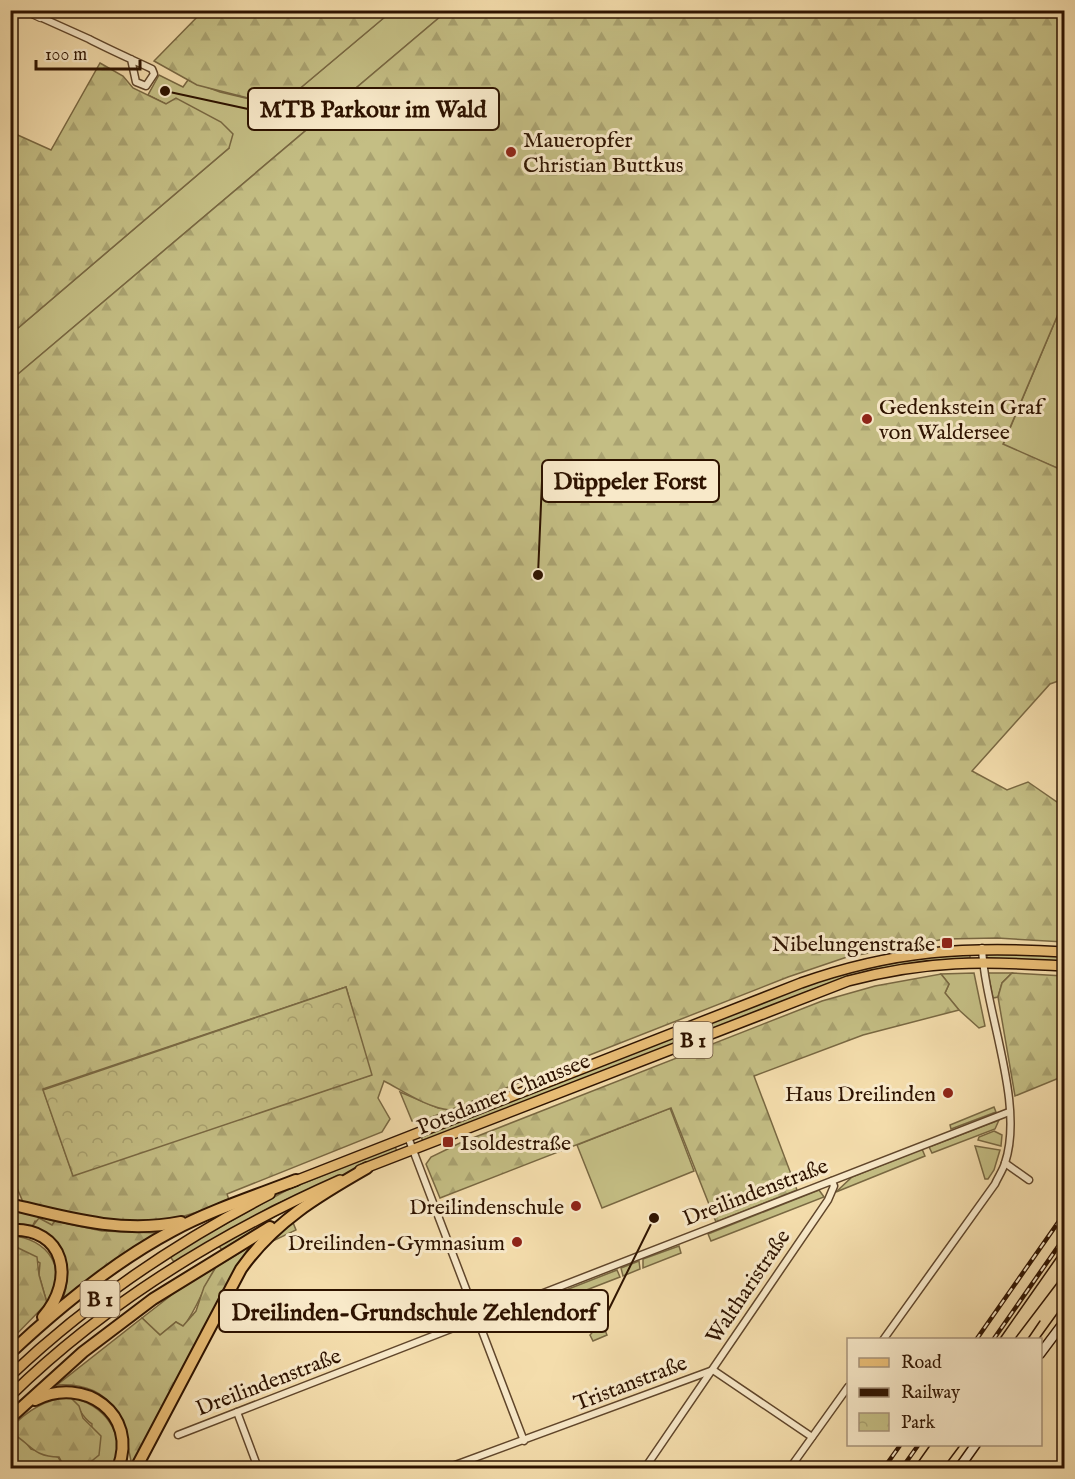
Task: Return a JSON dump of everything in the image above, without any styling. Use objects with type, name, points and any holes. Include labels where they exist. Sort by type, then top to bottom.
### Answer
[{"type":"highway","points":[[10,1418],[82,1353],[153,1299],[367,1168]]},
{"type":"highway","points":[[10,1353],[115,1268],[170,1232],[199,1218],[296,1180]]},
{"type":"highway","points":[[10,1203],[84,1222],[123,1227],[145,1228],[199,1218]]},
{"type":"highway","points":[[136,1468],[241,1269],[258,1246],[286,1218]]},
{"type":"highway","points":[[10,1230],[30,1232],[46,1241],[58,1255],[63,1274],[58,1297],[22,1342]]},
{"type":"highway","points":[[10,1418],[28,1404],[48,1394],[67,1391],[88,1395],[107,1409],[119,1428],[122,1451],[118,1468]]},
{"type":"highway","points":[[10,1462],[14,1468]]},
{"type":"main road","name":"Potsdamer Chaussee","points":[[10,1376],[73,1320],[132,1276],[198,1233],[296,1180],[822,976],[909,954],[982,948],[1065,952]]},
{"type":"main road","name":"Potsdamer Chaussee","points":[[10,1396],[82,1332],[184,1259],[288,1203],[367,1168],[825,988],[911,967],[982,961],[1065,966]]},
{"type":"main road","points":[[1042,1353],[1065,1322]]},
{"type":"main road","points":[[959,1468],[975,1446]]},
{"type":"street","points":[[25,10],[42,14],[152,69],[154,74],[146,86],[136,82],[131,59]]},
{"type":"street","points":[[884,1338],[995,1184],[1005,1163],[1009,1112],[982,961],[982,948]]},
{"type":"street","name":"Dreilindenstraße","points":[[178,1435],[1009,1112]]},
{"type":"street","points":[[408,1137],[525,1441]]},
{"type":"street","points":[[1005,1163],[1029,1179]]},
{"type":"street","name":"Waltharistraße","points":[[645,1468],[828,1200],[834,1186],[832,1181]]},
{"type":"street","name":"Tristanstraße","points":[[447,1468],[712,1370],[812,1437]]},
{"type":"street","points":[[790,1468],[847,1390]]},
{"type":"street","points":[[237,1412],[258,1468]]},
{"type":"green space","points":[[204,10],[392,11],[279,106],[197,85],[154,61]]},
{"type":"green space","points":[[392,11],[447,11],[11,380],[11,334],[229,148],[166,104],[148,95],[159,75],[183,87],[188,80],[220,92],[279,106]]},
{"type":"green space","points":[[447,11],[1064,11],[1064,300],[1003,444],[1064,471],[1064,679],[1050,684],[972,771],[1007,790],[1028,782],[1064,807],[1064,942],[997,938],[945,939],[847,957],[788,977],[450,1110],[424,1102],[384,1081],[378,1098],[390,1119],[382,1132],[227,1194],[229,1200],[179,1217],[148,1223],[116,1222],[23,1202],[11,1174],[11,380]],"holes":[[[346,987],[371,1075],[73,1175],[43,1089]]]},
{"type":"green space","points":[[100,63],[123,76],[133,88],[166,104],[176,98],[221,122],[233,134],[229,148],[11,334],[11,132],[51,150]]},
{"type":"green space","points":[[1064,300],[1064,471],[1003,445]]},
{"type":"green space","points":[[987,951],[1064,955],[1064,963],[987,958]]},
{"type":"green space","points":[[970,952],[970,958],[895,966],[827,984],[423,1142],[421,1136],[831,976],[888,961]]},
{"type":"green space","points":[[974,973],[985,1026],[979,1028],[959,1010],[945,993],[949,984],[941,974]]},
{"type":"green space","points":[[988,973],[1012,973],[1002,983],[998,997],[993,998]]},
{"type":"green space","points":[[1012,973],[1064,976],[1064,1076],[1015,1096],[998,997],[1002,983]]},
{"type":"green space","points":[[941,974],[949,984],[945,993],[959,1010],[863,1035],[754,1076],[797,1190],[716,1222],[671,1108],[440,1198],[426,1164],[431,1157],[460,1143],[822,1001],[875,986]]},
{"type":"green space","points":[[346,987],[372,1075],[73,1176],[43,1090]]},
{"type":"green space","points":[[400,1092],[438,1108],[450,1110],[419,1122],[412,1121]]},
{"type":"green space","points":[[994,1107],[996,1112],[951,1129],[950,1125]]},
{"type":"green space","points":[[670,1108],[694,1171],[602,1208],[577,1145]]},
{"type":"green space","points":[[999,1120],[995,1129],[932,1153],[929,1147]]},
{"type":"green space","points":[[994,1131],[1002,1135],[1001,1146],[978,1140],[979,1137]]},
{"type":"green space","points":[[395,1146],[397,1152],[272,1206],[174,1262],[169,1255],[287,1190]]},
{"type":"green space","points":[[975,1146],[1000,1150],[994,1170],[988,1179],[985,1179]]},
{"type":"green space","points":[[922,1149],[925,1156],[836,1192],[852,1177]]},
{"type":"green space","points":[[340,1189],[292,1220],[296,1230],[273,1241],[269,1239],[291,1218]]},
{"type":"green space","points":[[819,1190],[824,1197],[711,1241],[708,1234]]},
{"type":"green space","points":[[10,1209],[55,1221],[52,1225],[35,1221],[32,1227],[11,1224]]},
{"type":"green space","points":[[285,1210],[222,1250],[218,1245]]},
{"type":"green space","points":[[39,1218],[52,1225],[55,1221],[102,1231],[159,1233],[62,1302],[67,1278],[65,1257],[53,1241],[32,1227]]},
{"type":"green space","points":[[11,1236],[35,1242],[45,1249],[51,1258],[56,1268],[57,1279],[54,1291],[47,1303],[39,1275],[40,1263],[11,1246]]},
{"type":"green space","points":[[12,1245],[37,1257],[39,1275],[47,1303],[11,1340]]},
{"type":"green space","points":[[679,1246],[681,1253],[643,1268],[643,1259]]},
{"type":"green space","points":[[249,1247],[132,1466],[120,1419],[104,1397],[92,1390],[77,1386],[57,1385],[142,1318],[160,1335],[176,1322],[183,1326],[196,1311],[204,1287],[216,1267]]},
{"type":"green space","points":[[639,1261],[640,1269],[623,1276],[621,1268]]},
{"type":"green space","points":[[216,1267],[183,1327],[176,1322],[160,1335],[142,1318],[178,1290]]},
{"type":"green space","points":[[617,1270],[620,1277],[527,1313],[525,1306]]},
{"type":"green space","points":[[575,1300],[596,1308],[607,1335],[593,1341],[590,1335],[597,1327],[593,1317],[582,1310],[572,1311],[569,1308],[571,1302]]},
{"type":"green space","points":[[70,1397],[93,1406],[110,1422],[117,1443],[117,1455],[113,1468],[83,1468],[89,1465],[92,1424]]},
{"type":"green space","points":[[70,1397],[79,1406],[83,1418],[101,1436],[99,1455],[83,1468],[65,1468],[59,1457],[37,1452],[11,1433],[10,1429],[37,1407],[53,1400]]},
{"type":"green space","points":[[11,1433],[22,1438],[31,1449],[58,1457],[65,1468],[19,1468],[11,1454]]},
{"type":"tram line","points":[[1000,1338],[1064,1247]]},
{"type":"tram line","points":[[1016,1338],[1064,1274]]},
{"type":"tram line","points":[[1039,1338],[1064,1304]]},
{"type":"tram line","points":[[1028,1338],[1040,1321]]},
{"type":"tram line","points":[[914,1468],[930,1446]]},
{"type":"tram line","points":[[943,1468],[960,1446]]},
{"type":"railway","points":[[977,1338],[1064,1214]]},
{"type":"railway","points":[[994,1338],[1064,1238]]},
{"type":"railway","points":[[884,1468],[900,1446]]},
{"type":"railway","points":[[902,1468],[918,1446]]},
{"type":"place","name":"MTB Parkour im Wald","points":[[165,91]]},
{"type":"place","name":"Maueropfer Christian Buttkus","points":[[511,152]]},
{"type":"place","name":"Gedenkstein Graf von Waldersee","points":[[867,419]]},
{"type":"place","name":"Düppeler Forst","points":[[538,575]]},
{"type":"place","name":"Nibelungenstraße","points":[[947,943]]},
{"type":"place","name":"Haus Dreilinden","points":[[948,1093]]},
{"type":"place","name":"Isoldestraße","points":[[448,1142]]},
{"type":"place","name":"Dreilindenschule","points":[[576,1206]]},
{"type":"place","name":"Dreilinden-Grundschule Zehlendorf","points":[[654,1218]]},
{"type":"place","name":"Dreilinden-Gymnasium","points":[[517,1242]]}]
